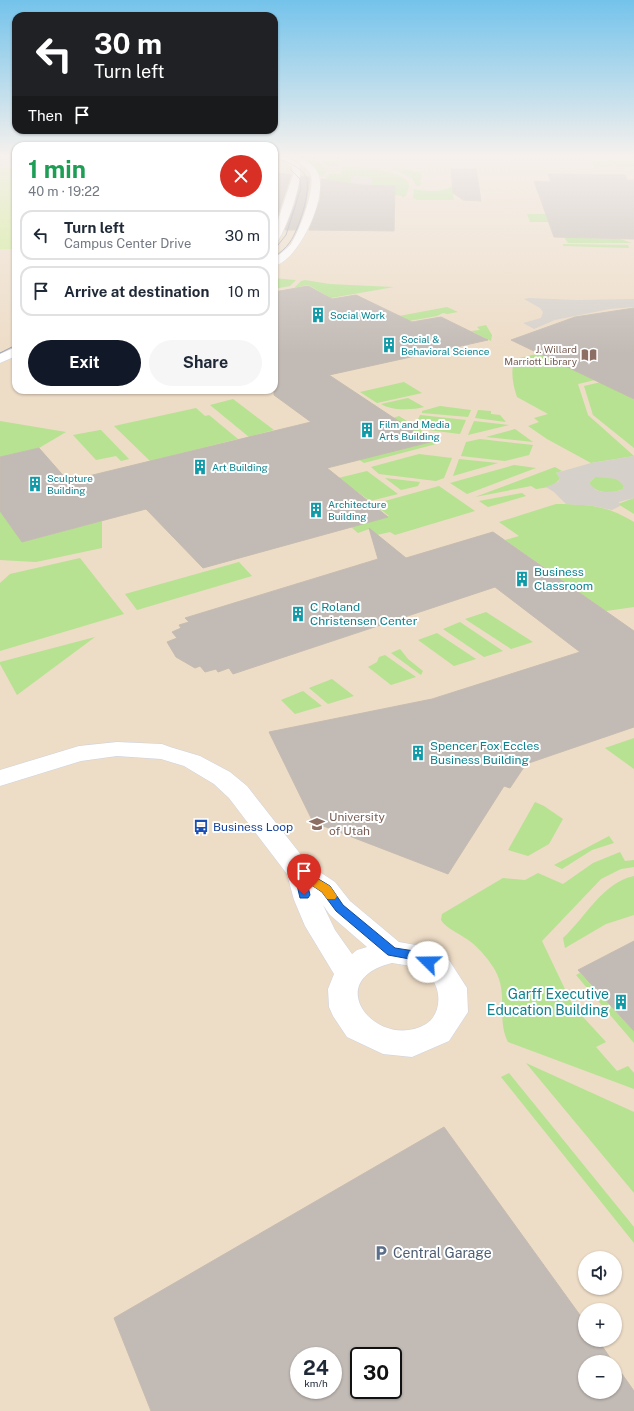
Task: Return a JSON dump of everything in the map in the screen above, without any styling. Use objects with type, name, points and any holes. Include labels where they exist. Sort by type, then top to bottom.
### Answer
[{"type":"street","points":[[278,233],[282,223]]},
{"type":"street","points":[[278,260],[295,246],[301,236],[305,223]]},
{"type":"street","points":[[0,359],[12,353]]},
{"type":"street","points":[[0,778],[61,758],[97,751],[138,750],[162,752],[186,759],[208,769],[222,778],[238,792],[300,872],[326,889],[340,908],[392,952]]},
{"type":"street","points":[[300,872],[304,895],[314,920],[349,973]]},
{"type":"street","points":[[392,952],[417,955],[439,968],[452,988],[453,1012],[438,1032],[412,1044],[383,1041],[358,1028],[344,1007],[343,989],[349,973],[367,958],[392,952]]},
{"type":"shaded area","name":"University of Utah","points":[[0,223],[12,223],[12,394],[278,394],[278,223],[634,223],[634,1411],[0,1411]]},
{"type":"shaded area","points":[[524,299],[576,300],[634,299],[634,307],[610,309],[555,320],[534,329],[523,323],[541,318],[543,312],[540,308]]},
{"type":"shaded area","points":[[634,456],[634,498],[619,502],[620,506],[612,510],[593,506],[566,504],[554,492],[546,487],[558,482],[560,478],[556,473],[591,463]],"holes":[[[595,477],[617,479],[624,486],[623,489],[618,491],[603,492],[596,490],[589,483]]]},
{"type":"green space","points":[[0,223],[12,223],[12,249],[0,249]]},
{"type":"green space","points":[[618,236],[620,239],[632,243],[568,243],[564,237],[613,239]]},
{"type":"green space","points":[[563,244],[628,245],[629,248],[563,246]]},
{"type":"green space","points":[[278,278],[296,280],[290,286],[278,288]]},
{"type":"green space","points":[[305,280],[330,284],[394,287],[331,298],[308,285],[294,288],[301,281]]},
{"type":"green space","points":[[447,307],[458,312],[447,314],[443,313],[437,316],[398,323],[399,316]]},
{"type":"green space","points":[[486,325],[492,335],[491,341],[471,331],[480,330],[477,327]]},
{"type":"green space","points":[[541,353],[595,380],[578,384],[588,415],[634,456],[591,463],[547,439],[528,426],[539,422],[534,418],[548,414],[517,397],[513,383],[513,364],[515,359]]},
{"type":"green space","points":[[404,382],[422,393],[377,403],[360,392]]},
{"type":"green space","points":[[601,382],[634,399],[634,448],[593,415],[584,386]]},
{"type":"green space","points":[[408,398],[424,407],[402,409],[391,408],[381,404]]},
{"type":"green space","points":[[233,399],[274,430],[249,437],[210,405]]},
{"type":"green space","points":[[440,406],[471,410],[468,417],[422,413],[422,411]]},
{"type":"green space","points":[[196,408],[205,416],[209,415],[238,439],[150,461],[114,426]]},
{"type":"green space","points":[[478,410],[491,411],[491,414],[500,415],[506,422],[475,418]]},
{"type":"green space","points":[[420,415],[466,420],[460,434],[428,430],[416,423]]},
{"type":"green space","points":[[399,416],[437,440],[436,444],[364,463],[346,451],[350,450],[362,459],[430,442],[393,418]]},
{"type":"green space","points":[[0,421],[66,432],[39,448],[0,457]]},
{"type":"green space","points":[[474,421],[509,425],[468,435]]},
{"type":"green space","points":[[515,429],[533,442],[486,437]]},
{"type":"green space","points":[[101,430],[129,459],[121,461],[116,456],[96,460],[73,435]]},
{"type":"green space","points":[[480,439],[533,445],[529,455],[505,461],[461,456],[466,442]]},
{"type":"green space","points":[[419,454],[452,458],[444,478],[436,481],[379,474],[371,467]]},
{"type":"green space","points":[[459,459],[498,463],[453,476]]},
{"type":"green space","points":[[514,465],[536,468],[467,494],[450,483]]},
{"type":"green space","points":[[555,467],[562,471],[556,473],[560,478],[556,483],[550,486],[536,489],[531,486],[475,497]]},
{"type":"green space","points":[[367,471],[398,494],[370,501],[348,485],[327,490],[318,483]]},
{"type":"green space","points":[[595,477],[615,478],[624,486],[623,489],[614,492],[604,492],[595,489],[589,483]]},
{"type":"green space","points":[[385,478],[420,482],[418,486],[401,490]]},
{"type":"green space","points":[[439,486],[475,511],[395,535],[390,532],[377,535],[369,529],[358,533],[351,527],[389,516],[374,504]]},
{"type":"green space","points":[[522,493],[526,496],[488,507],[479,501]]},
{"type":"green space","points":[[634,498],[634,514],[618,504]]},
{"type":"green space","points":[[556,504],[578,504],[605,509],[624,516],[634,522],[634,607],[606,611],[505,540],[519,536],[499,522]]},
{"type":"green space","points":[[0,511],[23,542],[102,521],[102,548],[36,562],[0,560]]},
{"type":"green space","points":[[80,558],[124,614],[0,651],[0,583],[10,574]]},
{"type":"green space","points":[[239,562],[252,576],[137,610],[125,594]]},
{"type":"green space","points":[[486,612],[533,642],[511,649],[465,619]]},
{"type":"green space","points":[[460,622],[503,651],[484,657],[443,629]]},
{"type":"green space","points":[[437,633],[476,659],[454,666],[418,640]]},
{"type":"green space","points":[[95,637],[17,695],[0,664],[0,662]]},
{"type":"green space","points":[[400,649],[408,659],[423,671],[421,675],[391,653]]},
{"type":"green space","points":[[385,655],[416,677],[391,685],[368,667],[377,662],[379,657]]},
{"type":"green space","points":[[332,679],[354,696],[328,704],[309,688]]},
{"type":"green space","points":[[303,691],[322,706],[295,714],[281,700]]},
{"type":"green space","points":[[634,738],[634,769],[605,748]]},
{"type":"green space","points":[[535,802],[544,806],[563,819],[549,844],[528,856],[508,850]]},
{"type":"green space","points":[[609,836],[614,843],[592,850],[562,869],[554,865]]},
{"type":"green space","points":[[620,852],[625,861],[634,860],[634,867],[621,869],[601,879],[542,941],[573,1006],[606,1042],[596,1047],[617,1071],[628,1066],[634,1073],[634,1089],[508,1042],[503,1024],[501,988],[495,970],[484,955],[468,939],[451,929],[441,920],[442,914],[503,878],[525,880],[538,873],[563,884],[593,863]]},
{"type":"green space","points":[[634,876],[634,915],[606,924],[565,948],[563,938],[595,902],[613,886]]},
{"type":"green space","points":[[580,973],[634,1031],[634,1043],[576,975]]},
{"type":"green space","points":[[526,1063],[634,1112],[634,1193]]},
{"type":"green space","points":[[509,1073],[634,1227],[634,1243],[501,1077]]},
{"type":"building","points":[[288,223],[300,223],[297,230],[285,230]]},
{"type":"building","points":[[312,223],[394,223],[394,231],[309,230]]},
{"type":"building","points":[[549,223],[634,223],[634,239],[554,237]]},
{"type":"building","points":[[308,286],[332,299],[356,295],[412,322],[441,317],[488,340],[329,375],[430,442],[327,468],[388,517],[203,568],[146,509],[22,542],[0,511],[0,457],[39,448],[68,481],[311,422],[274,395],[278,394],[278,291]]},
{"type":"building","name":"J. Willard Marriott Library","points":[[634,308],[634,399],[511,340],[575,317]]},
{"type":"building","name":"Spencer Fox Eccles Business Building","points":[[369,528],[406,558],[493,532],[634,631],[634,727],[526,764],[510,788],[504,786],[448,874],[313,822],[269,732],[432,699],[580,652],[495,587],[233,674],[229,668],[218,672],[216,669],[205,672],[200,666],[195,668],[176,657],[167,642],[177,638],[172,632],[181,628],[179,625],[189,622],[185,618],[378,559]]},
{"type":"building","name":"Garff Executive Education Building","points":[[634,941],[634,1031],[578,970]]},
{"type":"building","name":"Central Garage","points":[[444,1127],[578,1312],[578,1347],[603,1347],[608,1355],[578,1355],[578,1399],[622,1399],[622,1374],[634,1391],[634,1411],[151,1411],[114,1318]]},
{"type":"tram line","points":[[278,245],[286,235],[290,223]]},
{"type":"tram line","points":[[278,254],[293,237],[299,223]]},
{"type":"tram line","points":[[0,353],[12,347]]},
{"type":"slow traffic","points":[[302,874],[326,889],[331,896]]},
{"type":"place","name":"Social Work","points":[[318,315]]},
{"type":"place","name":"Social & Behavioral Science","points":[[389,345]]},
{"type":"place","name":"J. Willard Marriott Library","points":[[589,355]]},
{"type":"place","name":"Film and Media Arts Building","points":[[367,430]]},
{"type":"place","name":"Art Building","points":[[200,467]]},
{"type":"place","name":"Sculpture Building","points":[[35,484]]},
{"type":"place","name":"Architecture Building","points":[[316,510]]},
{"type":"place","name":"Business Classroom","points":[[522,579]]},
{"type":"place","name":"C Roland Christensen Center","points":[[298,614]]},
{"type":"place","name":"Spencer Fox Eccles Business Building","points":[[418,753]]},
{"type":"place","name":"University of Utah","points":[[317,824]]},
{"type":"place","name":"Business Loop","points":[[201,827]]},
{"type":"place","name":"Garff Executive Education Building","points":[[621,1002]]},
{"type":"place","name":"Central Garage","points":[[381,1253]]},
{"type":"route","points":[[304,895],[300,872],[326,889],[340,908],[392,952],[417,955],[428,962]]}]
